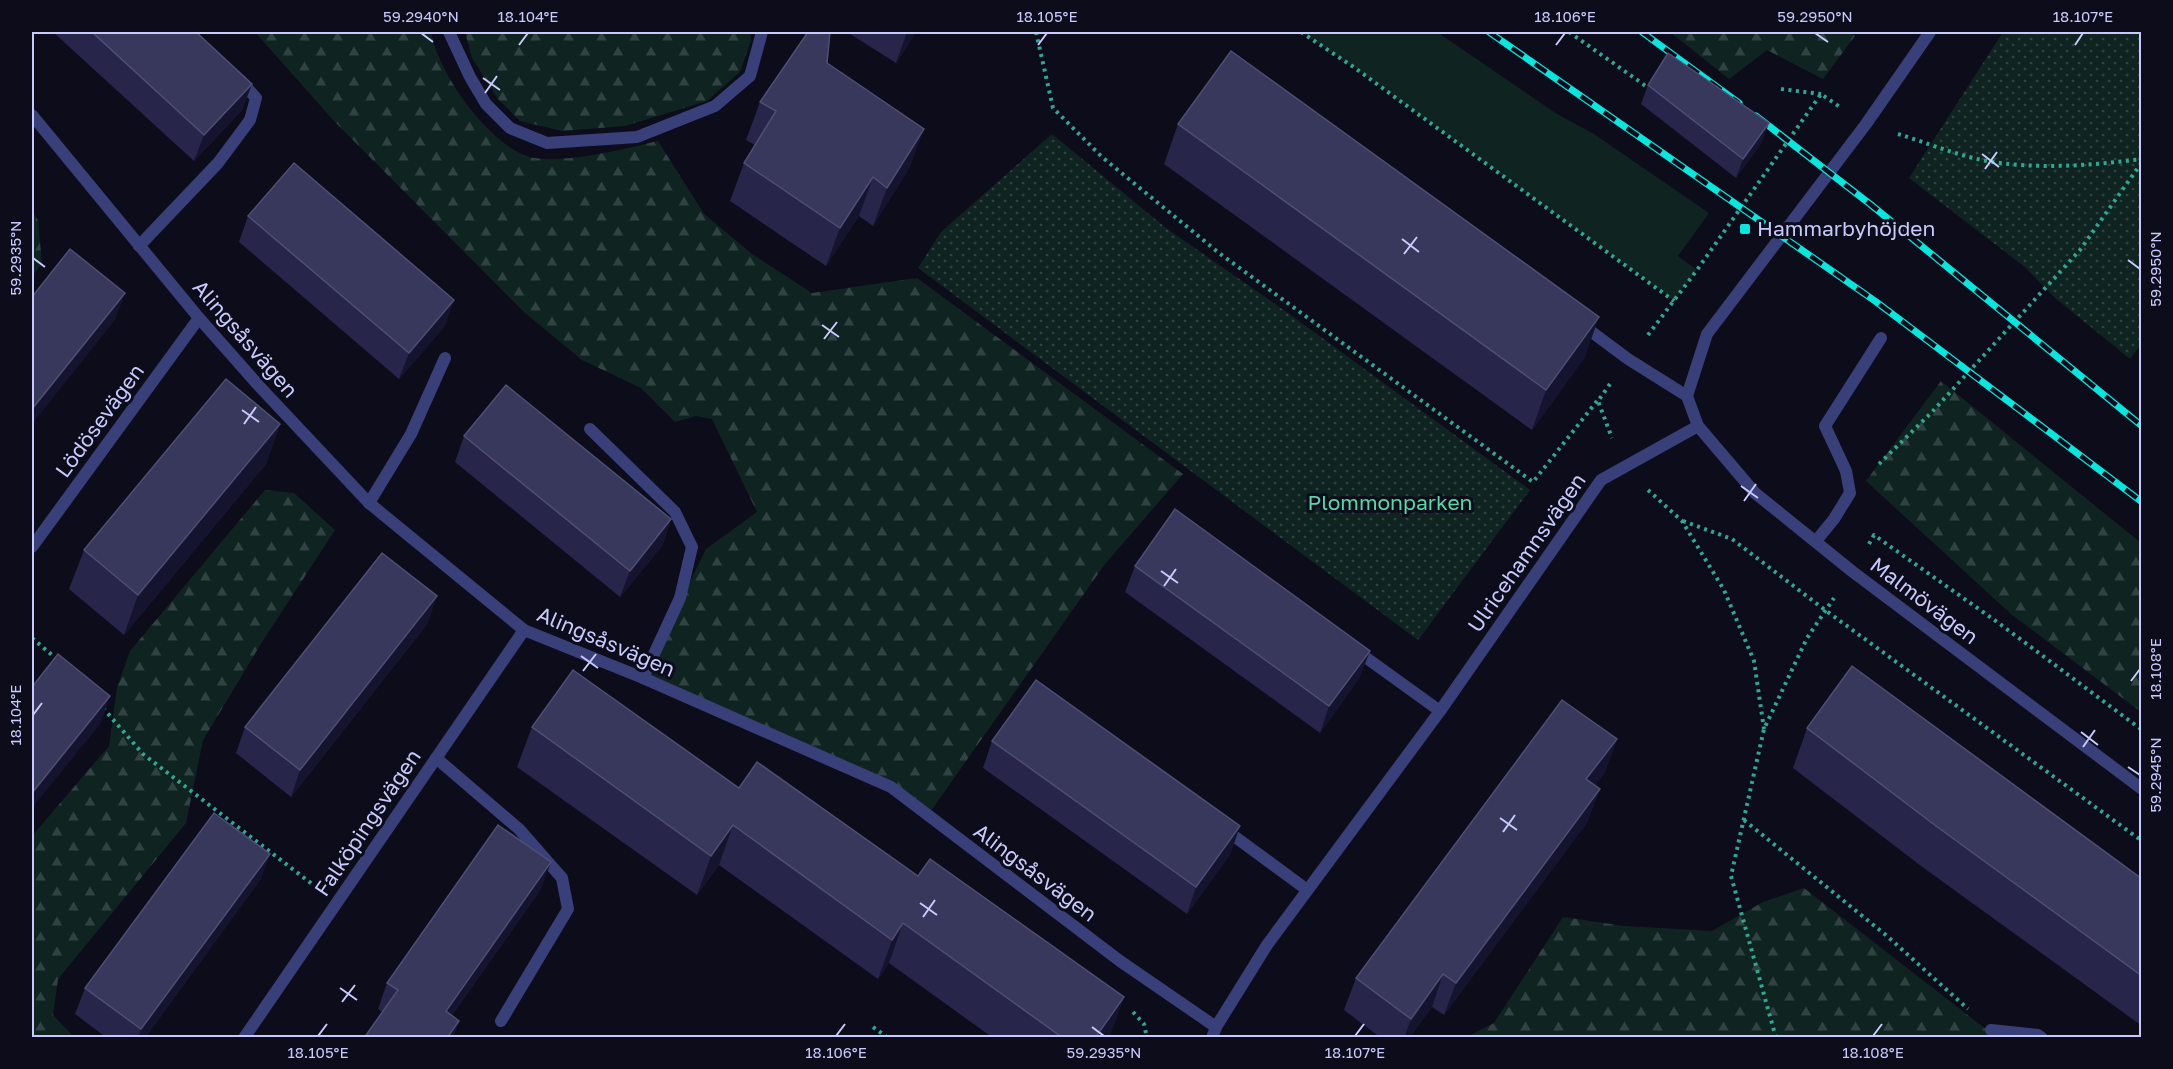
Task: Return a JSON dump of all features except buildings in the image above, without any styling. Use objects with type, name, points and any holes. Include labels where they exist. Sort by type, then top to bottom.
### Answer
[{"type":"street","points":[[449,32],[470,77],[486,104],[510,128],[547,143],[637,136],[716,106],[750,76],[762,32]]},
{"type":"street","points":[[1698,426],[1688,396],[1707,334],[1866,124],[1930,32]]},
{"type":"street","points":[[139,246],[218,163],[250,120],[256,98],[233,73]]},
{"type":"street","name":"Alingsåsvägen","points":[[32,115],[199,318],[259,386],[369,503],[524,630],[643,678],[891,787],[1214,1032]]},
{"type":"street","points":[[1572,317],[1628,359],[1688,396]]},
{"type":"street","name":"Lödösevägen","points":[[32,547],[199,318]]},
{"type":"street","points":[[1816,541],[1834,519],[1850,493],[1846,471],[1825,426],[1881,338]]},
{"type":"street","points":[[369,503],[411,434],[446,358]]},
{"type":"street","name":"Malmövägen","points":[[1698,426],[1755,494],[1853,572],[2142,789]]},
{"type":"street","name":"Ulricehamnsvägen","points":[[1214,1032],[1267,945],[1306,889],[1440,711],[1601,480],[1698,426]]},
{"type":"street","points":[[590,429],[675,512],[692,547],[680,598],[643,678]]},
{"type":"street","name":"Falköpingsvägen","points":[[244,1038],[524,630]]},
{"type":"street","points":[[1345,643],[1440,711]]},
{"type":"street","points":[[436,758],[519,829],[562,878],[568,909],[501,1021]]},
{"type":"street","points":[[1213,820],[1306,889]]},
{"type":"street","points":[[1991,1030],[2038,1035],[2042,1038]]},
{"type":"path","points":[[1036,32],[1053,108],[1102,158],[1219,254],[1533,482],[1598,401]]},
{"type":"path","points":[[1301,32],[1354,68],[1674,301]]},
{"type":"path","points":[[1569,32],[1650,89]]},
{"type":"path","points":[[1781,89],[1821,94]]},
{"type":"path","points":[[1866,124],[1998,163],[2086,166],[2142,160]]},
{"type":"path","points":[[1850,493],[1932,412],[2080,250],[2142,160]]},
{"type":"path","points":[[1682,521],[1732,539],[1825,610],[2142,841]]},
{"type":"path","points":[[1776,1038],[1731,876],[1764,729],[1808,638],[1853,572],[1874,535],[2000,624],[2142,730]]},
{"type":"path","points":[[1724,590],[1755,661],[1764,729]]},
{"type":"path","points":[[32,638],[66,667]]},
{"type":"path","points":[[97,701],[143,754],[336,903]]},
{"type":"path","points":[[1743,820],[1887,936],[1991,1030]]},
{"type":"path","points":[[873,1027],[888,1038]]},
{"type":"green space","points":[[255,32],[431,32],[435,49],[455,88],[485,126],[501,141],[518,152],[535,158],[564,159],[658,141],[704,214],[752,254],[812,293],[917,278],[1183,474],[1105,564],[928,815],[891,787],[643,678],[706,549],[757,512],[712,419],[696,416],[675,422],[641,388],[582,360],[524,312],[334,121]]},
{"type":"green space","points":[[465,32],[750,32],[751,40],[740,72],[707,101],[625,126],[562,131],[520,121],[498,99],[472,58]]},
{"type":"green space","points":[[1301,32],[1437,32],[1557,114],[1594,134],[1709,213],[1678,256],[1697,270],[1674,301],[1355,68]]},
{"type":"green space","points":[[1670,32],[1850,32],[1855,36],[1823,79],[1767,50],[1729,79]]},
{"type":"green space","points":[[2003,32],[2141,32],[2142,343],[2130,359],[2054,297],[2026,268],[1909,178]]},
{"type":"green space","name":"Plommonparken","points":[[1052,134],[1166,228],[1288,313],[1530,490],[1418,640],[918,268],[941,232]]},
{"type":"green space","points":[[32,211],[38,220],[42,264],[32,276]]},
{"type":"green space","points":[[1941,381],[2141,543],[2141,712],[2011,614],[1866,481]]},
{"type":"green space","points":[[265,490],[294,493],[335,530],[262,642],[203,740],[186,823],[58,979],[53,1015],[74,1037],[32,1037],[32,836],[109,746],[117,688],[130,651]]},
{"type":"green space","points":[[1804,888],[1996,1037],[1465,1038],[1494,1023],[1563,917],[1624,926],[1712,931],[1763,902]]},
{"type":"railway","points":[[1489,32],[1875,301],[2142,502]]},
{"type":"railway","points":[[1642,32],[1739,103]]},
{"type":"railway","points":[[1756,116],[1870,204],[2142,426]]},
{"type":"place","name":"Hammarbyhöjden","points":[[1745,229]]}]
